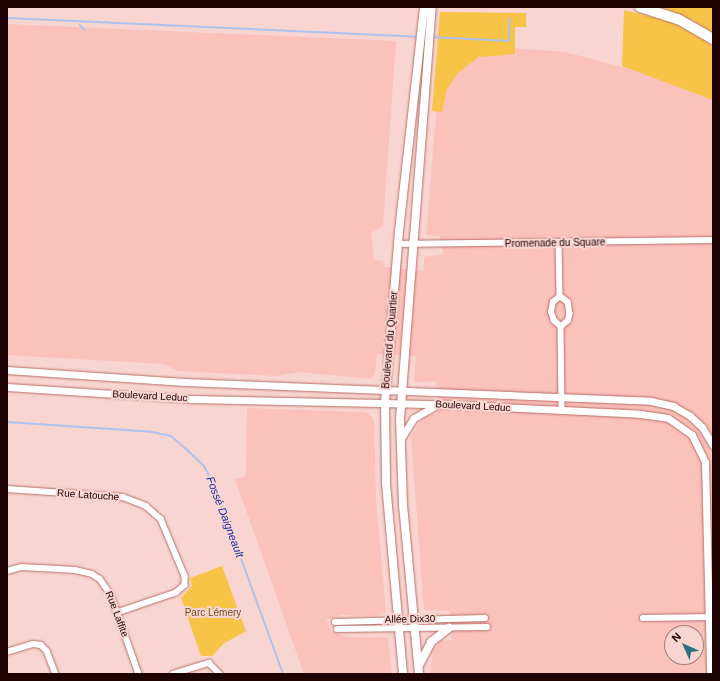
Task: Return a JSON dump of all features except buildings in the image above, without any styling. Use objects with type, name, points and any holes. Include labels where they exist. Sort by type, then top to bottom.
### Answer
[{"type":"highway","points":[[640,7],[678,19],[713,39]]},
{"type":"main road","name":"Boulevard du Quartier","points":[[419,670],[403,505],[400,440],[401,389],[414,245],[424,50],[424,7]]},
{"type":"main road","name":"Boulevard du Quartier","points":[[403,674],[385,470],[385,389],[398,244],[424,50],[432,7]]},
{"type":"main road","points":[[419,670],[430,642],[449,628]]},
{"type":"street","name":"Promenade du Square","points":[[398,244],[414,245],[713,240]]},
{"type":"street","points":[[559,243],[560,296]]},
{"type":"street","points":[[560,296],[568,302],[570,314],[568,321],[561,327]]},
{"type":"street","points":[[560,296],[553,302],[551,312],[554,321],[561,327],[562,410]]},
{"type":"street","name":"Boulevard Leduc","points":[[7,370],[180,382],[401,389],[643,401],[670,405],[694,419],[713,445]]},
{"type":"street","name":"Boulevard Leduc","points":[[7,387],[191,399],[401,402],[665,417],[682,426],[695,440],[706,467],[711,617],[710,674]]},
{"type":"street","points":[[400,440],[414,418],[439,404]]},
{"type":"street","name":"Rue Latouche","points":[[7,489],[123,497],[146,506],[162,519],[185,576],[185,585],[176,593],[118,613]]},
{"type":"street","name":"Rue Laffite","points":[[7,570],[31,567],[92,574],[106,586],[118,613],[139,674]]},
{"type":"street","points":[[643,618],[711,617]]},
{"type":"street","name":"Allée Dix30","points":[[335,622],[398,618],[484,618]]},
{"type":"street","name":"Allée Dix30","points":[[337,629],[487,627]]},
{"type":"street","points":[[7,652],[33,644],[41,645],[49,656],[56,674]]},
{"type":"street","points":[[173,674],[209,663],[220,674]]},
{"type":"shaded area","points":[[7,24],[396,41],[383,226],[371,233],[374,260],[383,261],[384,267],[424,271],[424,257],[443,254],[440,236],[426,235],[442,43],[565,52],[713,91],[713,674],[430,674],[433,651],[441,641],[452,640],[450,611],[424,610],[411,437],[423,417],[438,413],[436,381],[417,382],[414,380],[416,356],[377,354],[375,374],[371,379],[299,372],[276,376],[178,371],[164,364],[7,355]]},
{"type":"shaded area","points":[[247,408],[359,412],[368,413],[374,420],[376,500],[386,612],[376,616],[341,615],[326,620],[331,631],[347,637],[388,637],[392,674],[304,674],[235,479],[246,476]]},
{"type":"green space","points":[[662,7],[713,7],[713,33],[692,20]]},
{"type":"green space","points":[[624,10],[672,22],[697,35],[713,47],[713,100],[622,66]]},
{"type":"green space","points":[[440,12],[526,13],[526,27],[515,27],[515,54],[482,57],[481,55],[458,73],[447,89],[442,112],[432,111]]},
{"type":"green space","name":"Parc Lémery","points":[[222,566],[246,631],[223,644],[212,656],[201,656],[181,598],[192,586],[190,578]]},
{"type":"waterway","points":[[7,18],[419,37]]},
{"type":"waterway","points":[[431,37],[509,41],[510,18]]},
{"type":"waterway","name":"Fossé Daigneault","points":[[80,25],[85,30]]},
{"type":"waterway","name":"Fossé Daigneault","points":[[7,422],[152,432],[171,436],[188,451],[204,466],[215,487],[283,674]]}]
